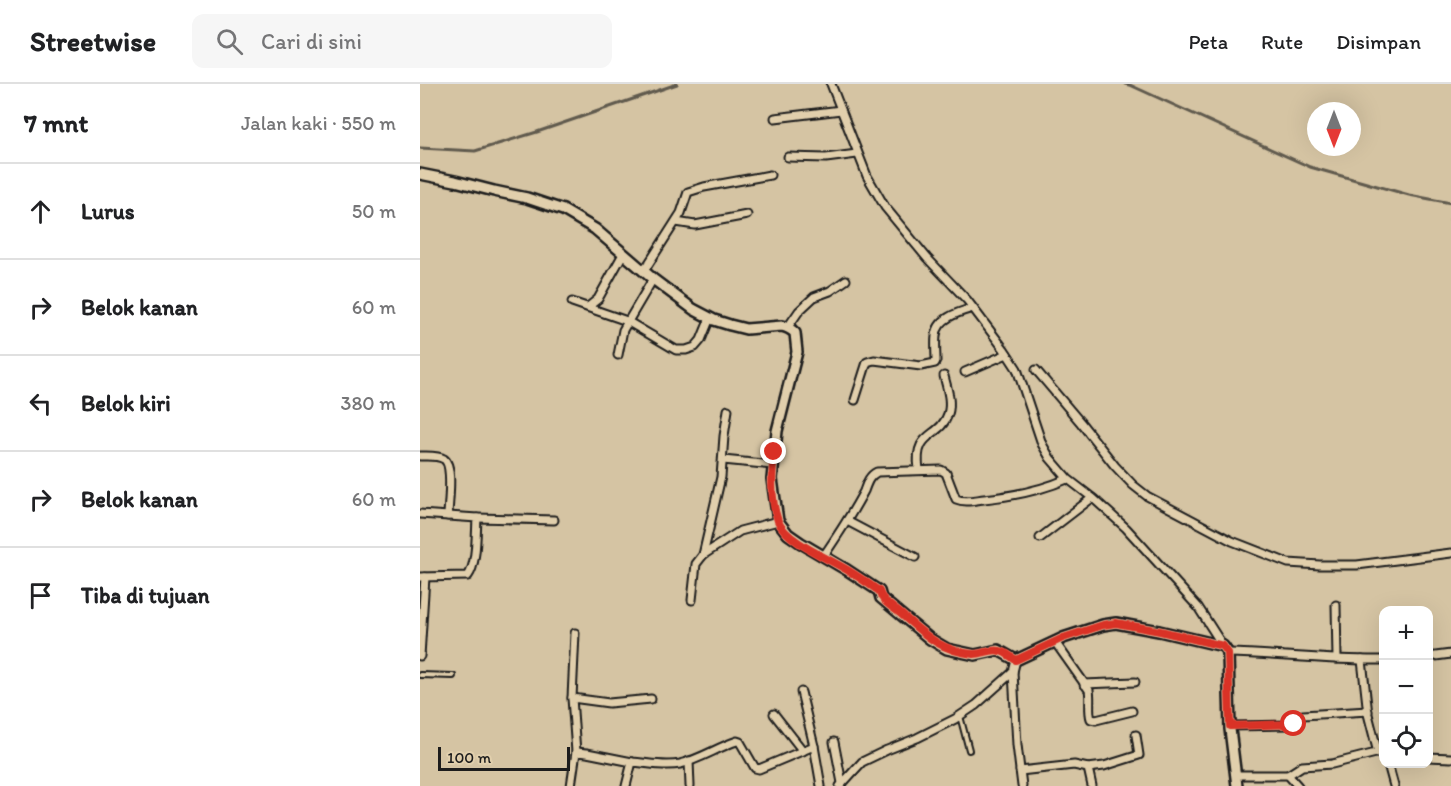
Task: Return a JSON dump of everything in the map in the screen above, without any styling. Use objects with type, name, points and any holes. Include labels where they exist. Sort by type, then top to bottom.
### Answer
[{"type":"street","points":[[831,84],[870,183],[891,215],[973,308],[1007,354],[1021,377],[1042,444],[1050,458],[1067,478],[1118,519],[1198,608],[1226,649],[1230,726],[1237,786]]},
{"type":"street","points":[[775,118],[841,110]]},
{"type":"street","points":[[788,157],[826,158],[857,154]]},
{"type":"street","points":[[420,174],[527,198],[555,207],[595,229],[653,279],[693,309],[710,318],[746,329],[788,327],[795,333],[797,352],[777,432],[773,465],[772,479],[778,521],[788,534],[879,591],[881,598],[914,627],[947,649],[975,654],[998,650],[1016,660]]},
{"type":"street","points":[[644,271],[684,208],[688,192],[770,175]]},
{"type":"street","points":[[676,222],[695,225],[747,215]]},
{"type":"street","points":[[588,307],[598,299],[623,254]]},
{"type":"street","points":[[618,355],[627,321],[653,279]]},
{"type":"street","points":[[788,327],[799,311],[814,297],[830,291],[846,280]]},
{"type":"street","points":[[572,302],[627,321],[676,350],[695,347],[701,340],[710,318]]},
{"type":"street","points":[[855,400],[867,362],[874,360],[921,366],[935,363],[937,329],[948,318],[973,308]]},
{"type":"street","points":[[965,372],[1007,354]]},
{"type":"street","points":[[1036,370],[1133,485],[1147,496],[1232,541],[1288,563],[1320,565],[1357,565],[1451,553]]},
{"type":"street","points":[[919,470],[920,447],[944,421],[949,412],[945,376]]},
{"type":"street","points":[[703,555],[722,477],[728,410]]},
{"type":"street","points":[[420,456],[441,457],[446,460],[450,468],[448,516]]},
{"type":"street","points":[[723,460],[773,465]]},
{"type":"street","points":[[822,557],[857,505],[874,473],[941,470],[944,471],[956,499],[964,502],[1032,492],[1067,478]]},
{"type":"street","points":[[1040,538],[1092,498]]},
{"type":"street","points":[[420,514],[554,520]]},
{"type":"street","points":[[420,656],[423,577],[468,576],[474,556],[477,518]]},
{"type":"street","points":[[692,600],[696,564],[703,555],[740,531],[778,521]]},
{"type":"street","points":[[847,521],[915,557]]},
{"type":"street","points":[[1336,604],[1337,660]]},
{"type":"street","points":[[1016,660],[1085,630],[1116,623],[1160,631],[1226,649],[1337,660],[1379,660]]},
{"type":"street","points":[[571,786],[576,752],[572,698],[575,633]]},
{"type":"street","points":[[1055,642],[1089,690],[1091,719],[1096,720],[1132,711]]},
{"type":"street","points":[[1433,656],[1451,654]]},
{"type":"street","points":[[1016,660],[1013,672],[1022,786]]},
{"type":"street","points":[[1362,660],[1368,711],[1379,746]]},
{"type":"street","points":[[841,785],[862,762],[960,716],[1013,672]]},
{"type":"street","points":[[1084,684],[1135,682]]},
{"type":"street","points":[[801,692],[821,786]]},
{"type":"street","points":[[572,698],[609,703],[651,699]]},
{"type":"street","points":[[1230,726],[1290,725],[1303,716],[1368,711]]},
{"type":"street","points":[[774,714],[803,751]]},
{"type":"street","points":[[1020,771],[1074,765],[1088,768],[1138,757],[1136,735]]},
{"type":"street","points":[[576,752],[632,762],[668,765],[689,761],[737,741],[740,742],[755,768],[762,768],[814,746]]},
{"type":"street","points":[[834,742],[841,785]]},
{"type":"street","points":[[1236,775],[1288,774],[1302,766],[1332,764],[1379,752]]},
{"type":"street","points":[[1433,758],[1451,758]]},
{"type":"street","points":[[689,761],[690,786]]},
{"type":"street","points":[[626,786],[632,762]]},
{"type":"street","points":[[1088,768],[1092,786]]},
{"type":"street","points":[[1389,768],[1394,786]]},
{"type":"street","points":[[1288,774],[1298,786]]},
{"type":"lane","points":[[420,675],[453,676]]},
{"type":"lane","points":[[960,716],[969,750]]},
{"type":"waterway","points":[[420,148],[475,151],[677,84]]},
{"type":"waterway","points":[[1125,84],[1310,167],[1409,195],[1451,203]]},
{"type":"route","points":[[774,452],[772,479],[775,506],[778,521],[788,534],[879,591],[881,598],[914,627],[947,649],[975,654],[998,650],[1016,660],[1063,638],[1103,625],[1116,623],[1160,631],[1223,646],[1228,653],[1230,726],[1294,724]]}]
